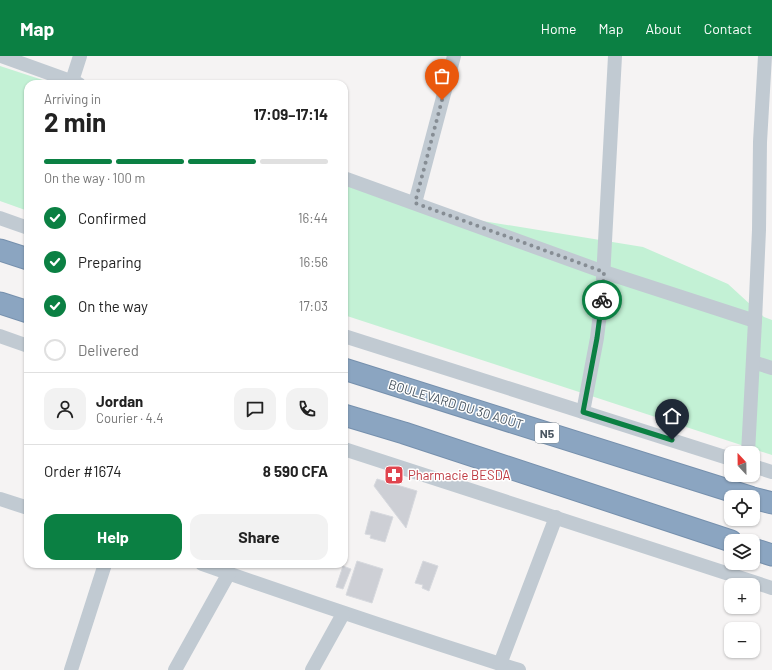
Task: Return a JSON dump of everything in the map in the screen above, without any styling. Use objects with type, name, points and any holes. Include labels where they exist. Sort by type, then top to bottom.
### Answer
[{"type":"highway","points":[[0,250],[24,258]]},
{"type":"highway","points":[[0,303],[24,311]]},
{"type":"highway","name":"BOULEVARD DU 30 AOÛT","points":[[348,370],[730,490]]},
{"type":"highway","points":[[348,416],[404,433],[724,539]]},
{"type":"highway","name":"BOULEVARD DU 30 AOÛT","points":[[760,499],[772,503]]},
{"type":"highway","points":[[760,551],[772,555]]},
{"type":"street","points":[[1,56],[67,80]]},
{"type":"street","points":[[76,80],[80,56]]},
{"type":"street","points":[[415,203],[454,56]]},
{"type":"street","points":[[583,412],[597,338],[604,272],[615,56]]},
{"type":"street","points":[[748,446],[755,321],[765,231],[760,142],[765,56]]},
{"type":"street","points":[[348,179],[604,272],[755,321]]},
{"type":"street","points":[[0,218],[24,227]]},
{"type":"street","points":[[0,336],[24,345]]},
{"type":"street","points":[[348,337],[724,457]]},
{"type":"street","points":[[753,362],[772,368]]},
{"type":"street","points":[[348,450],[772,588]]},
{"type":"street","points":[[760,468],[772,472]]},
{"type":"street","points":[[0,499],[24,507]]},
{"type":"street","points":[[500,664],[556,518]]},
{"type":"street","points":[[71,670],[104,568]]},
{"type":"street","points":[[214,568],[286,592],[343,614],[519,670]]},
{"type":"street","points":[[175,670],[229,573]]},
{"type":"street","points":[[312,670],[343,614]]},
{"type":"green space","points":[[0,66],[43,80],[24,80],[24,210],[0,201]]},
{"type":"green space","points":[[348,185],[421,211],[643,247],[728,284],[764,317],[772,320],[772,455],[760,451],[760,446],[744,446],[348,316]]},
{"type":"building","points":[[377,479],[417,491],[406,528],[374,486]]},
{"type":"building","points":[[371,511],[393,517],[385,542],[370,538],[371,535],[365,534]]},
{"type":"building","points":[[357,561],[383,569],[372,603],[346,595]]},
{"type":"building","points":[[423,561],[438,566],[429,591],[422,588],[423,585],[415,583]]},
{"type":"building","points":[[342,568],[351,569],[343,589],[336,587]]},
{"type":"way so far","points":[[442,100],[415,203],[604,272],[602,300]]},
{"type":"place","name":"Pharmacie BESDA","points":[[394,475]]},
{"type":"route","points":[[602,300],[597,338],[583,412],[672,440]]}]
